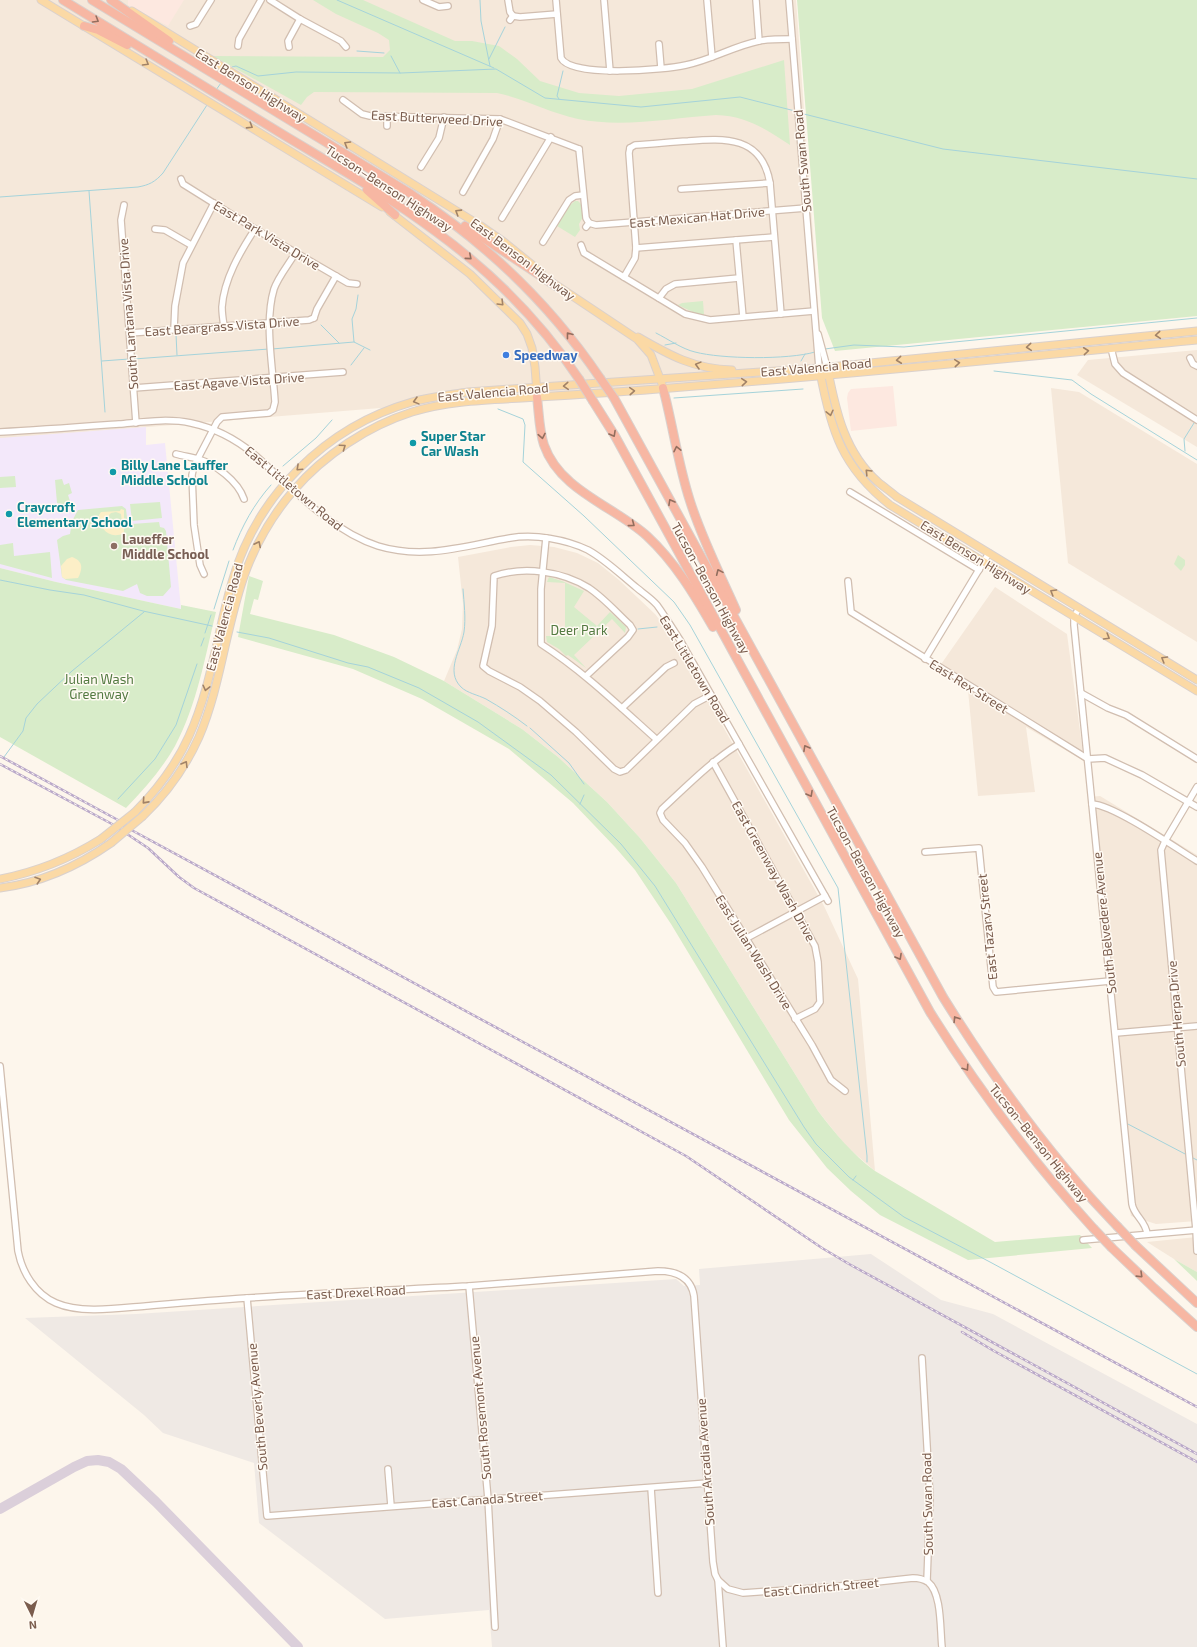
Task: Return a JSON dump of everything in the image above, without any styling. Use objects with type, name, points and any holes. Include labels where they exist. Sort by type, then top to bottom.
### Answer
[{"type":"highway","name":"Tucson–Benson Highway","points":[[63,0],[418,218],[480,267],[510,296],[539,328],[579,380],[615,436],[919,994],[955,1051],[1015,1135],[1047,1176],[1112,1248],[1197,1327]]},
{"type":"highway","points":[[92,0],[217,75]]},
{"type":"highway","points":[[111,0],[217,75]]},
{"type":"highway","points":[[84,26],[98,30],[134,48],[151,54]]},
{"type":"highway","name":"Tucson–Benson Highway","points":[[217,75],[436,211],[500,262],[535,296],[559,323],[614,398],[924,965],[973,1045],[1031,1127],[1070,1174],[1136,1246],[1197,1303]]},
{"type":"highway","points":[[351,158],[435,207],[556,286]]},
{"type":"highway","points":[[344,172],[395,215]]},
{"type":"highway","points":[[663,388],[679,462],[694,515],[764,671]]},
{"type":"highway","points":[[537,393],[542,437],[553,463],[570,482],[638,529],[672,562],[692,592],[800,776]]},
{"type":"main road","points":[[41,0],[395,215],[470,274],[520,323],[527,334],[532,348],[537,393]]},
{"type":"main road","name":"East Benson Highway","points":[[115,0],[229,72],[481,226],[516,252],[556,286],[612,322],[645,347],[651,355],[663,388]]},
{"type":"main road","points":[[612,322],[670,355],[688,363],[718,370],[764,371]]},
{"type":"main road","name":"East Valencia Road","points":[[0,879],[26,874],[62,861],[101,839],[135,812],[165,778],[189,737],[201,703],[239,558],[267,505],[285,483],[326,444],[352,427],[391,409],[417,401],[448,395],[663,388],[1197,331]]},
{"type":"main road","name":"East Valencia Road","points":[[828,371],[1197,340]]},
{"type":"main road","name":"East Valencia Road","points":[[0,888],[28,883],[54,874],[84,860],[111,844],[143,816],[171,785],[186,762],[196,742],[209,709],[239,592],[247,568],[263,533],[293,490],[324,461],[373,428],[400,416],[432,406],[661,380],[764,371],[820,372]]},
{"type":"main road","name":"East Benson Highway","points":[[828,371],[837,415],[843,432],[851,449],[863,468],[878,482],[897,497],[1197,680]]},
{"type":"main road","name":"East Benson Highway","points":[[820,372],[836,437],[850,464],[860,478],[874,492],[890,505],[1197,691]]},
{"type":"street","points":[[190,26],[196,24],[211,0]]},
{"type":"street","points":[[238,46],[239,38],[261,0]]},
{"type":"street","points":[[270,0],[300,19],[341,41],[346,47]]},
{"type":"street","points":[[423,0],[439,7],[449,9],[451,0]]},
{"type":"street","points":[[508,0],[511,18],[557,14]]},
{"type":"street","points":[[556,0],[561,62],[585,69],[610,71],[684,66],[759,41],[792,39]]},
{"type":"street","points":[[604,0],[610,71]]},
{"type":"street","points":[[707,0],[712,57]]},
{"type":"street","points":[[756,0],[759,41]]},
{"type":"street","name":"South Swan Road","points":[[789,0],[815,322],[820,348],[824,354],[828,371]]},
{"type":"street","points":[[289,47],[288,41],[300,19]]},
{"type":"street","points":[[659,44],[661,68]]},
{"type":"street","name":"East Butterweed Drive","points":[[343,100],[362,114],[370,116],[500,119],[580,148],[583,195]]},
{"type":"street","points":[[387,116],[387,126]]},
{"type":"street","points":[[421,167],[439,138],[444,117]]},
{"type":"street","points":[[463,192],[493,139],[500,119]]},
{"type":"street","points":[[502,218],[551,138]]},
{"type":"street","points":[[624,277],[635,258],[636,248],[629,147],[635,145],[716,138],[731,140],[748,147],[758,156],[769,175],[781,314]]},
{"type":"street","name":"East Park Vista Drive","points":[[181,179],[184,184],[255,229],[348,283],[356,284]]},
{"type":"street","points":[[681,189],[770,183]]},
{"type":"street","points":[[543,242],[569,200],[574,196],[583,195]]},
{"type":"street","name":"East Mexican Hat Drive","points":[[583,195],[587,225],[806,208]]},
{"type":"street","points":[[174,329],[178,284],[183,263],[214,203]]},
{"type":"street","name":"South Lantana Vista Drive","points":[[124,205],[121,220],[136,423]]},
{"type":"street","points":[[155,229],[165,230],[191,245]]},
{"type":"street","points":[[224,326],[222,307],[225,290],[240,252],[255,229]]},
{"type":"street","points":[[636,248],[774,237]]},
{"type":"street","points":[[736,240],[743,317]]},
{"type":"street","points":[[581,245],[584,253],[685,314],[697,318],[710,320],[814,311]]},
{"type":"street","points":[[204,574],[200,565],[194,525],[192,475],[194,466],[217,422],[222,417],[271,412],[275,406],[269,323],[270,306],[275,288],[296,252]]},
{"type":"street","name":"East Beargrass Vista Drive","points":[[130,333],[316,319],[317,309],[336,276]]},
{"type":"street","points":[[658,298],[666,289],[675,284],[739,278]]},
{"type":"street","name":"South Swan Road","points":[[820,348],[818,355],[820,372]]},
{"type":"street","points":[[1111,348],[1115,364],[1123,373],[1140,381],[1197,420]]},
{"type":"street","points":[[1190,358],[1193,364],[1197,366]]},
{"type":"street","name":"East Agave Vista Drive","points":[[134,388],[343,372]]},
{"type":"street","name":"East Littletown Road","points":[[0,432],[162,421],[182,421],[213,430],[244,446],[293,490],[349,534],[376,545],[402,552],[437,552],[512,538],[532,536],[571,543],[588,551],[619,572],[655,603],[680,640],[826,899],[797,911]]},
{"type":"street","points":[[176,454],[199,459],[226,475],[242,493],[244,499]]},
{"type":"street","name":"East Benson Highway","points":[[850,492],[979,570]]},
{"type":"street","points":[[546,538],[540,589],[541,644],[567,661],[586,676],[656,740]]},
{"type":"street","points":[[925,658],[989,553]]},
{"type":"street","points":[[586,676],[628,637],[633,630],[630,625],[590,589],[558,574],[527,571],[494,576],[492,626],[483,666],[489,671],[520,687],[540,701],[576,732],[614,769],[620,772],[626,770],[694,704],[711,695]]},
{"type":"street","name":"East Rex Street","points":[[848,581],[851,612],[1088,759]]},
{"type":"street","points":[[1074,617],[1080,608]]},
{"type":"street","name":"South Belvedere Avenue","points":[[1074,617],[1132,1204],[1135,1213],[1145,1224],[1147,1234]]},
{"type":"street","points":[[622,708],[666,667],[674,663]]},
{"type":"street","points":[[1081,693],[1108,708],[1126,715],[1197,759]]},
{"type":"street","points":[[713,762],[739,744]]},
{"type":"street","points":[[1088,759],[1105,758],[1142,775],[1197,807]]},
{"type":"street","name":"East Julian Wash Drive","points":[[713,762],[662,809],[660,813],[663,820],[685,843],[702,866],[831,1080],[845,1090]]},
{"type":"street","name":"East Greenway Wash Drive","points":[[713,762],[797,911],[815,946],[818,962],[820,1002],[815,1009],[795,1019]]},
{"type":"street","name":"South Herpa Drive","points":[[1197,787],[1165,841],[1161,853],[1197,1230],[1197,1251]]},
{"type":"street","points":[[1092,804],[1101,806],[1123,816],[1197,861]]},
{"type":"street","name":"East Tazarv Street","points":[[925,852],[979,848],[993,987],[996,992],[1110,982]]},
{"type":"street","points":[[745,939],[797,911]]},
{"type":"street","points":[[1116,1033],[1197,1026]]},
{"type":"street","name":"East Drexel Road","points":[[0,1066],[18,1251],[25,1274],[42,1294],[55,1303],[71,1308],[113,1308],[247,1298],[470,1286],[658,1271],[675,1273],[686,1278]]},
{"type":"street","points":[[1084,1240],[1197,1230]]},
{"type":"street","name":"South Arcadia Avenue","points":[[686,1278],[691,1285],[694,1296],[713,1562],[715,1574],[718,1580],[723,1647]]},
{"type":"street","name":"South Rosemont Avenue","points":[[470,1286],[488,1499],[495,1627]]},
{"type":"street","name":"South Beverly Avenue","points":[[247,1298],[267,1516]]},
{"type":"street","name":"South Swan Road","points":[[922,1358],[930,1498],[927,1581]]},
{"type":"street","points":[[388,1469],[391,1506]]},
{"type":"street","name":"East Canada Street","points":[[267,1516],[708,1483]]},
{"type":"street","points":[[651,1488],[658,1593]]},
{"type":"street","name":"East Cindrich Street","points":[[718,1580],[728,1589],[743,1593],[831,1587],[913,1578],[927,1581]]},
{"type":"street","points":[[927,1581],[934,1589],[938,1600],[942,1647]]},
{"type":"shaded area","points":[[0,0],[796,0],[823,372],[0,439]]},
{"type":"shaded area","points":[[128,0],[184,0],[168,26],[128,5]]},
{"type":"shaded area","points":[[1197,350],[1197,447],[1077,375],[1088,360]]},
{"type":"shaded area","points":[[893,386],[897,426],[851,431],[847,398],[851,389]]},
{"type":"shaded area","points":[[1051,388],[1079,392],[1197,464],[1197,642],[1068,563]]},
{"type":"shaded area","name":"Laueffer Middle School","points":[[146,427],[146,445],[165,443],[181,609],[56,582],[0,568],[0,438]]},
{"type":"shaded area","points":[[530,545],[554,547],[577,553],[598,563],[619,580],[655,614],[670,633],[824,906],[858,979],[875,1171],[846,1146],[818,1111],[676,883],[640,838],[607,802],[558,757],[522,729],[444,681],[457,650],[462,629],[463,604],[458,557]]},
{"type":"shaded area","points":[[995,587],[1067,634],[1084,761],[1026,727],[1035,792],[978,796],[968,690],[937,670]]},
{"type":"shaded area","points":[[1100,796],[1197,855],[1197,1221],[1156,1224],[1131,1216],[1128,1200],[1089,797]]},
{"type":"shaded area","points":[[1197,1237],[1197,1272],[1147,1242]]},
{"type":"shaded area","points":[[871,1254],[941,1300],[993,1314],[1197,1424],[1197,1647],[492,1647],[489,1610],[385,1619],[259,1523],[254,1463],[163,1433],[144,1415],[25,1318],[136,1314],[676,1279],[684,1286],[700,1285],[699,1269]]},
{"type":"green space","points":[[313,0],[363,0],[455,41],[472,41],[499,46],[517,59],[540,81],[579,93],[619,96],[692,89],[784,60],[790,145],[755,124],[727,116],[716,115],[647,122],[595,122],[578,119],[547,110],[497,93],[314,92],[307,97],[301,105],[213,56],[383,57],[390,50],[389,40],[378,33],[336,14]]},
{"type":"green space","points":[[797,0],[1197,0],[1197,316],[835,351],[822,318]]},
{"type":"green space","points":[[575,201],[578,201],[581,204],[583,217],[579,224],[580,230],[575,237],[557,226],[569,206]]},
{"type":"green space","points":[[703,301],[704,315],[697,314],[678,305],[682,303]]},
{"type":"green space","points":[[15,476],[16,487],[0,488],[0,477]]},
{"type":"green space","points":[[62,479],[64,485],[69,483],[72,493],[68,495],[71,504],[57,503],[55,480]]},
{"type":"green space","points":[[160,502],[162,518],[132,521],[130,504]]},
{"type":"green space","points":[[122,506],[126,509],[128,526],[132,524],[159,522],[160,527],[164,528],[166,531],[171,587],[163,596],[147,596],[140,593],[137,584],[123,591],[66,580],[62,577],[57,540],[70,534],[72,521],[78,510]]},
{"type":"green space","points":[[13,543],[14,556],[50,552],[52,578],[0,564],[0,545]]},
{"type":"green space","points":[[1178,555],[1185,560],[1185,565],[1181,571],[1174,564]]},
{"type":"green space","name":"Julian Wash Greenway","points":[[0,568],[56,582],[181,609],[181,605],[216,612],[200,680],[183,730],[175,746],[159,770],[126,808],[0,737]]},
{"type":"green space","points":[[249,576],[263,581],[258,600],[254,599],[250,614],[334,635],[394,657],[444,681],[522,729],[558,757],[607,802],[640,838],[676,883],[818,1111],[844,1143],[875,1171],[995,1242],[1080,1235],[1092,1248],[968,1260],[880,1215],[851,1191],[827,1168],[789,1120],[671,924],[635,870],[573,803],[509,749],[422,699],[353,669],[238,637]]},
{"type":"green space","name":"Deer Park","points":[[549,577],[562,581],[584,591],[574,607],[597,626],[610,612],[626,627],[625,633],[612,619],[574,655],[586,668],[547,642],[546,636],[565,636],[565,583],[547,582]]},
{"type":"green space","points":[[1174,1259],[1197,1272],[1197,1281]]},
{"type":"sand","points":[[121,509],[124,510],[124,533],[114,535],[106,532],[101,525],[99,515],[101,512],[120,511]],"holes":[[[116,512],[121,514],[122,523],[110,525],[109,515]]]},
{"type":"sand","points":[[72,557],[80,563],[81,571],[78,578],[65,579],[62,577],[61,566],[67,559]]},
{"type":"waterway","points":[[337,0],[494,68]]},
{"type":"waterway","points":[[480,0],[481,21],[490,66]]},
{"type":"waterway","points":[[489,59],[505,27]]},
{"type":"waterway","points":[[357,51],[384,53]]},
{"type":"waterway","points":[[391,56],[400,73]]},
{"type":"waterway","points":[[232,67],[236,66],[258,76],[296,72],[401,73],[496,69],[545,98],[641,107],[740,97],[795,111]]},
{"type":"waterway","points":[[559,99],[557,96],[563,71]]},
{"type":"waterway","points":[[216,90],[221,83]]},
{"type":"waterway","points":[[0,197],[138,187],[149,184],[163,173],[207,105]]},
{"type":"waterway","points":[[800,113],[943,149],[1197,179]]},
{"type":"waterway","points":[[89,191],[105,412]]},
{"type":"waterway","points":[[358,295],[356,309],[352,319],[354,342],[370,350]]},
{"type":"waterway","points":[[825,349],[854,345],[904,347],[1197,318]]},
{"type":"waterway","points":[[321,325],[339,343]]},
{"type":"waterway","points":[[656,333],[690,351],[721,356],[755,358],[803,355],[815,352]]},
{"type":"waterway","points":[[176,334],[177,355]]},
{"type":"waterway","points":[[272,349],[354,342]]},
{"type":"waterway","points":[[665,345],[676,343]]},
{"type":"waterway","points":[[351,365],[364,348]]},
{"type":"waterway","points":[[134,359],[269,349]]},
{"type":"waterway","points":[[801,361],[805,354]]},
{"type":"waterway","points":[[102,361],[129,359]]},
{"type":"waterway","points":[[994,371],[1072,380],[1091,394],[1197,460]]},
{"type":"waterway","points":[[674,398],[803,389]]},
{"type":"waterway","points":[[498,409],[523,419],[525,425],[523,462],[584,516],[674,602],[690,625],[838,888],[867,1162]]},
{"type":"waterway","points":[[283,466],[316,438],[332,420]]},
{"type":"waterway","points":[[1185,451],[1184,439],[1194,423]]},
{"type":"waterway","points":[[233,550],[240,532],[249,516],[271,485]]},
{"type":"waterway","points":[[214,609],[229,561]]},
{"type":"waterway","points":[[0,580],[84,595],[143,611],[212,626]]},
{"type":"waterway","points":[[463,589],[465,627],[455,660],[454,674],[456,681],[463,689],[486,699],[527,726]]},
{"type":"waterway","points":[[4,757],[23,731],[26,718],[37,704],[72,671],[144,612]]},
{"type":"waterway","points":[[205,633],[211,615]]},
{"type":"waterway","points":[[638,629],[657,627]]},
{"type":"waterway","points":[[237,632],[269,638],[348,663],[368,667],[419,688],[478,722],[551,775],[621,844],[655,886],[804,1127],[816,1144],[849,1177],[904,1217],[1197,1374]]},
{"type":"waterway","points":[[201,646],[204,638]]},
{"type":"waterway","points":[[118,799],[155,759],[176,725],[197,664]]},
{"type":"waterway","points":[[530,728],[569,763],[584,784]]},
{"type":"waterway","points":[[580,804],[584,795]]},
{"type":"waterway","points":[[1126,1123],[1187,1155]]},
{"type":"waterway","points":[[1191,1157],[1197,1160]]},
{"type":"waterway","points":[[853,1180],[856,1176]]},
{"type":"taxiway","points":[[0,1509],[87,1461],[98,1460],[109,1462],[121,1469],[156,1502],[298,1647]]},
{"type":"railway","points":[[0,756],[129,826]]},
{"type":"railway","points":[[0,764],[112,824],[148,848],[179,877],[194,888],[686,1156],[822,1248],[849,1264],[1197,1454]]},
{"type":"railway","points":[[124,826],[1197,1407]]},
{"type":"railway","points":[[962,1332],[1197,1462]]},
{"type":"place","name":"Speedway","points":[[506,355]]},
{"type":"place","name":"Super Star Car Wash","points":[[413,443]]},
{"type":"place","name":"Billy Lane Lauffer Middle School","points":[[113,472]]},
{"type":"place","name":"Craycroft Elementary School","points":[[9,514]]},
{"type":"place","name":"Laueffer Middle School","points":[[114,546]]}]
